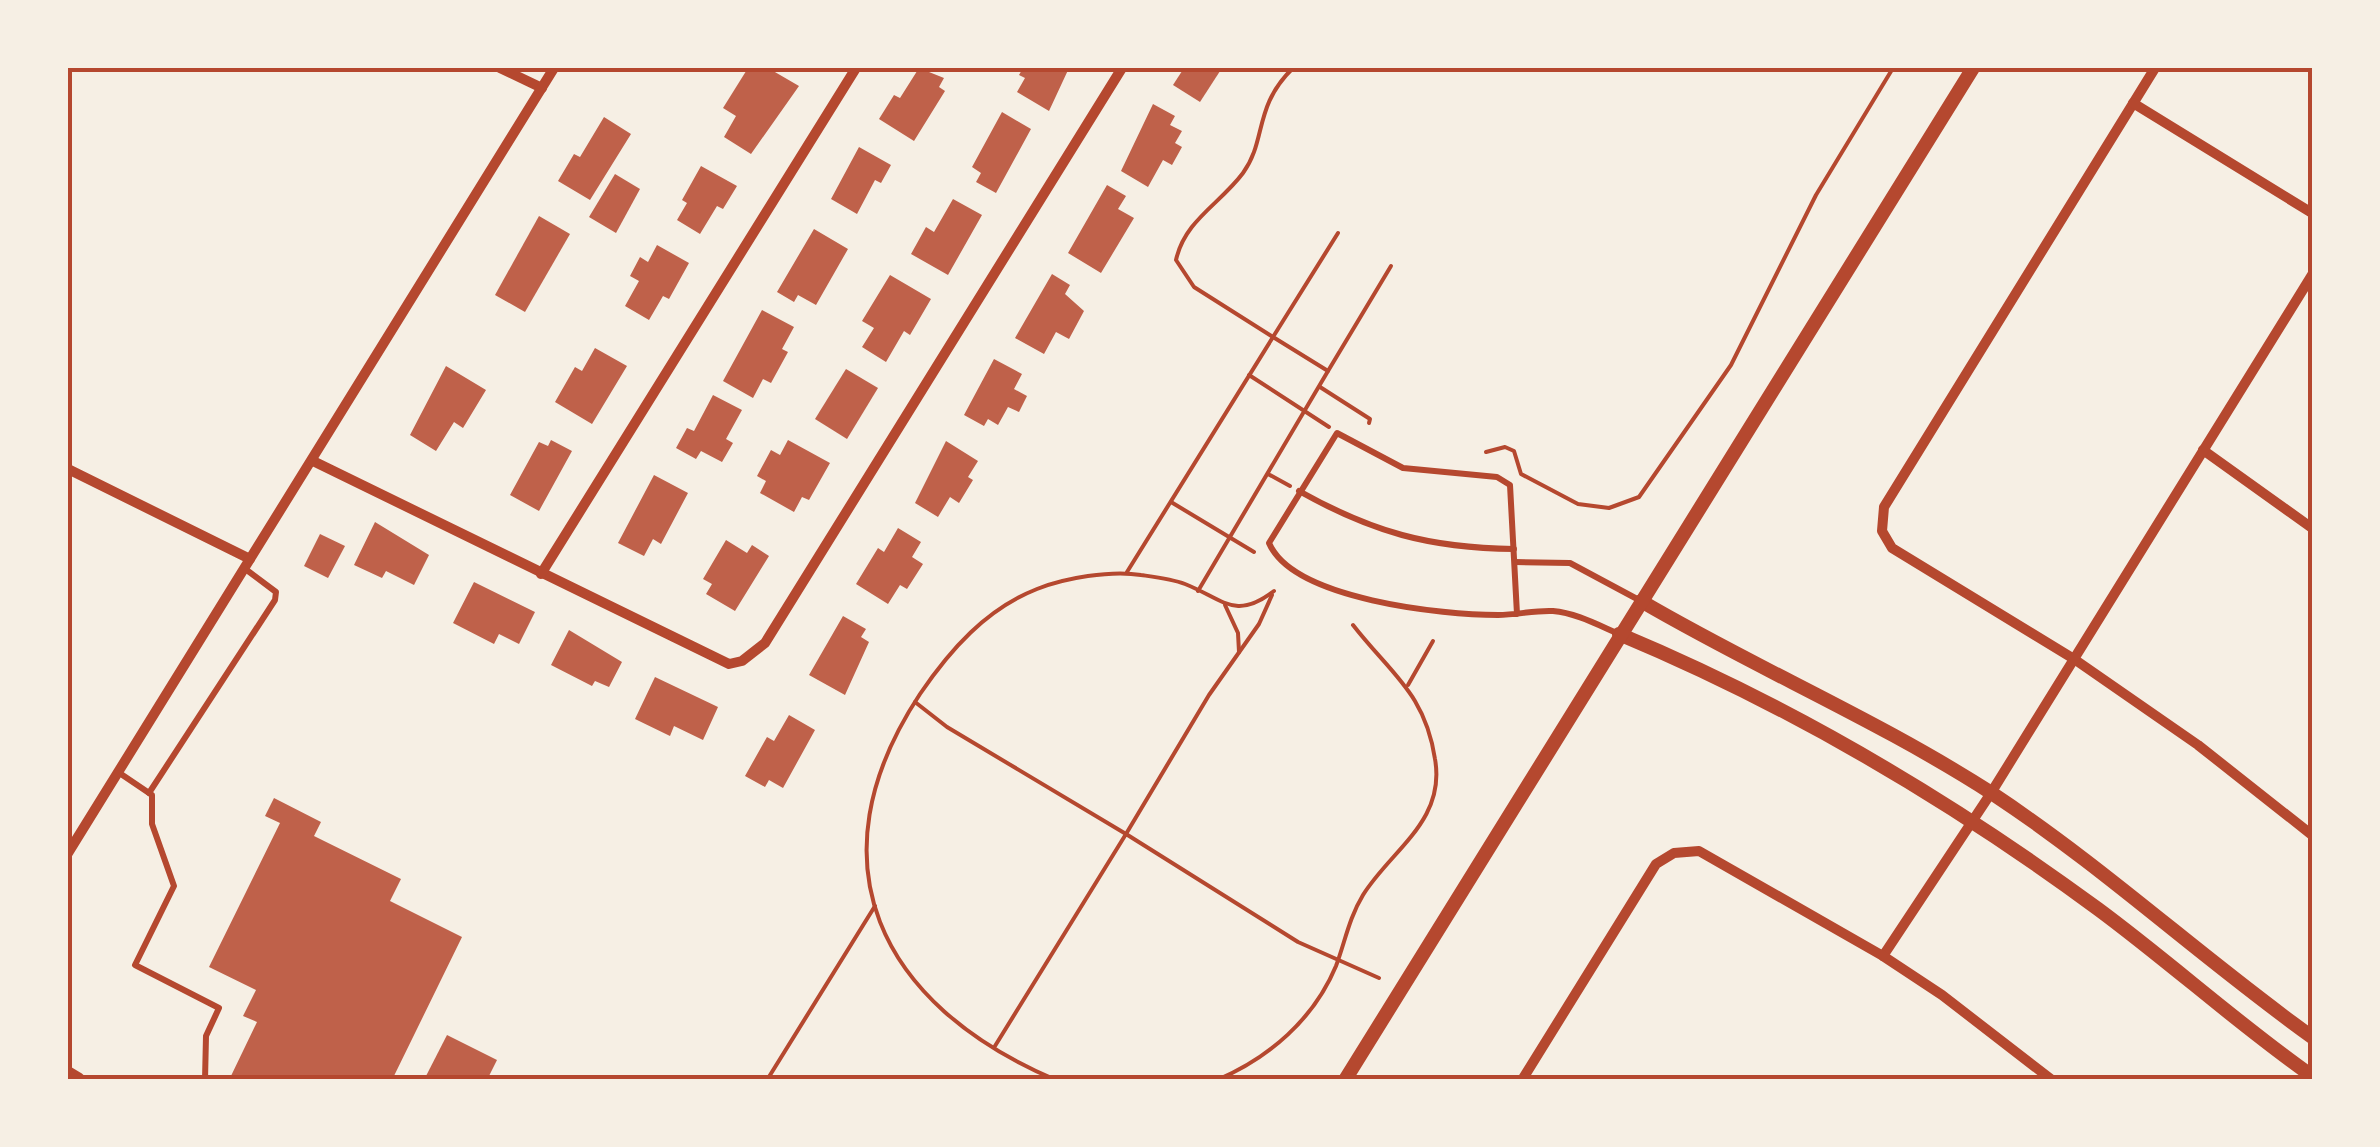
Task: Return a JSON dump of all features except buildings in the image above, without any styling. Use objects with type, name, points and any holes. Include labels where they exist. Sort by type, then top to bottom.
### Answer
[{"type":"main road","points":[[68,1074],[78,1080]]},
{"type":"street","points":[[500,68],[542,88]]},
{"type":"street","points":[[68,853],[554,68]]},
{"type":"street","points":[[541,574],[856,68]]},
{"type":"street","points":[[313,461],[729,664],[742,661],[765,642],[1122,68]]},
{"type":"street","points":[[1344,1080],[1973,68]]},
{"type":"street","points":[[2154,68],[1884,507],[1882,531],[1892,548],[2074,659],[2198,745],[2312,835]]},
{"type":"street","points":[[2133,103],[2312,213]]},
{"type":"street","points":[[1882,956],[1991,793],[2312,274]]},
{"type":"street","points":[[2204,450],[2312,528]]},
{"type":"street","points":[[68,469],[247,564]]},
{"type":"street","points":[[1641,601],[1904,739],[1991,793],[2167,920],[2312,1037]]},
{"type":"street","points":[[1620,634],[1785,713],[1886,767],[2101,912],[2312,1076]]},
{"type":"street","points":[[1522,1080],[1656,864],[1674,853],[1698,851],[1882,956],[1942,995],[2052,1080]]},
{"type":"lane","points":[[1517,614],[1510,484],[1496,477],[1403,468],[1338,433],[1268,544],[1283,564],[1323,584],[1378,603],[1440,613],[1575,615],[1620,634]]},
{"type":"lane","points":[[1299,491],[1386,534],[1435,544],[1514,549]]},
{"type":"lane","points":[[1516,562],[1570,562],[1641,601]]},
{"type":"lane","points":[[205,1080],[206,1036],[219,1008],[134,965],[174,886],[152,824],[149,793],[275,600],[276,592],[247,564]]},
{"type":"lane","points":[[118,772],[149,793]]},
{"type":"path","points":[[1293,68],[1269,98],[1244,172],[1189,228],[1176,260],[1194,287],[1328,371]]},
{"type":"path","points":[[1486,452],[1505,447],[1514,451],[1521,474],[1578,504],[1609,508],[1639,496],[1731,365],[1816,194],[1893,68]]},
{"type":"path","points":[[1125,574],[1338,233]]},
{"type":"path","points":[[1198,590],[1391,266]]},
{"type":"path","points":[[1249,375],[1338,433]]},
{"type":"path","points":[[1320,387],[1370,419],[1369,423]]},
{"type":"path","points":[[1268,474],[1299,491]]},
{"type":"path","points":[[1171,502],[1254,552]]},
{"type":"path","points":[[994,1046],[1239,654],[1274,590],[1256,605],[1225,605],[1184,584],[1125,574],[1038,588],[1001,608],[951,651],[896,730],[870,802],[866,869],[875,906],[901,964],[951,1018],[994,1046],[1056,1080]]},
{"type":"path","points":[[1225,605],[1238,634],[1239,654]]},
{"type":"path","points":[[1217,1080],[1261,1057],[1285,1038],[1320,996],[1362,895],[1420,827],[1436,789],[1430,735],[1408,685],[1353,625]]},
{"type":"path","points":[[1408,685],[1433,641]]},
{"type":"path","points":[[915,702],[947,727],[1298,942],[1339,956],[1378,978]]},
{"type":"path","points":[[767,1080],[875,906]]}]
